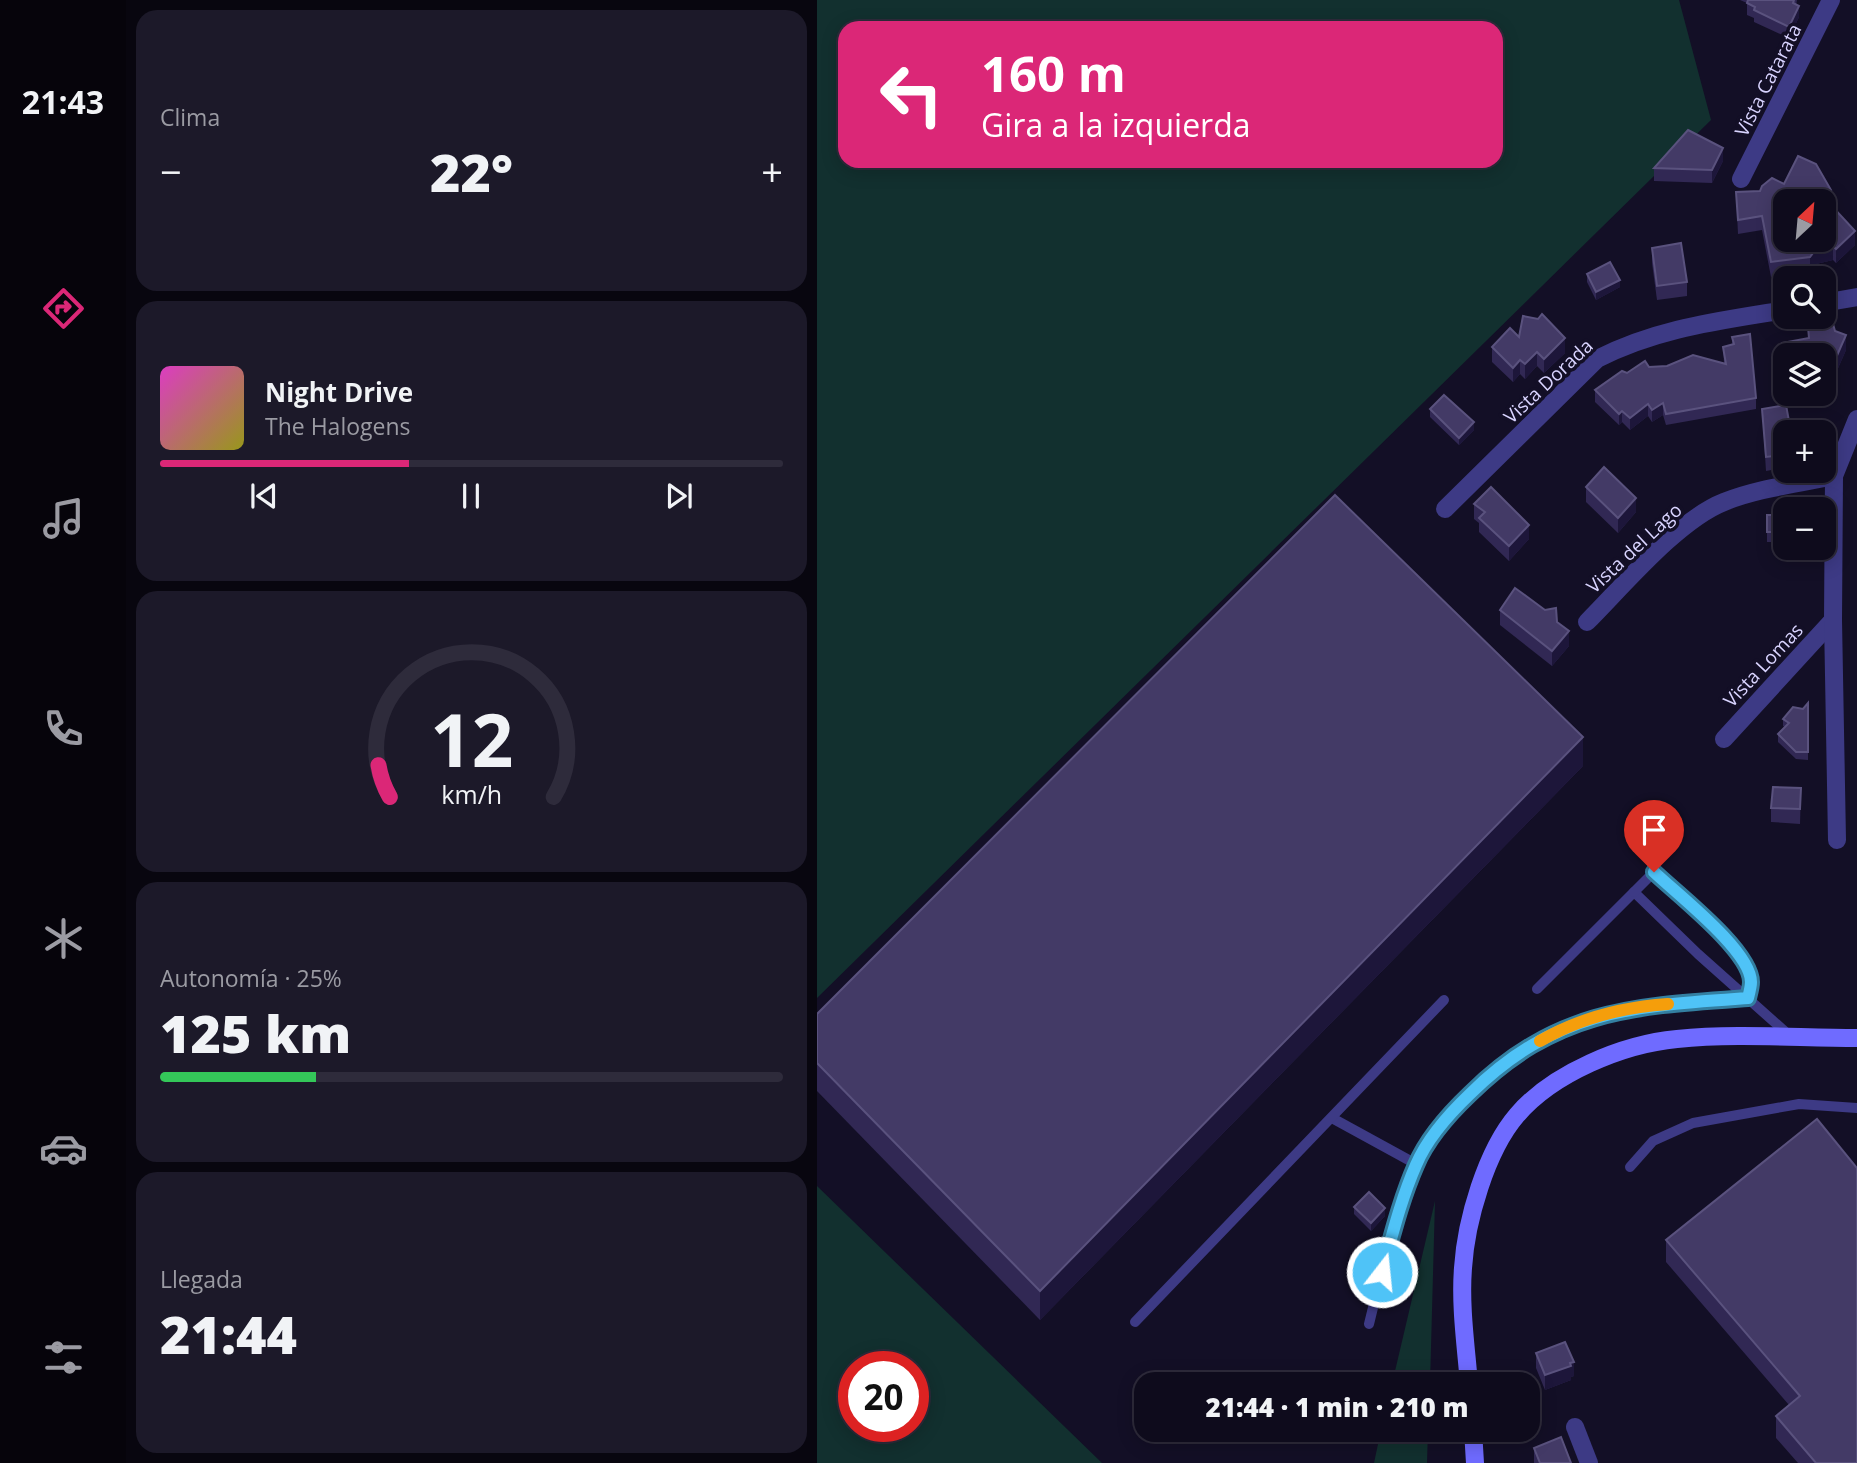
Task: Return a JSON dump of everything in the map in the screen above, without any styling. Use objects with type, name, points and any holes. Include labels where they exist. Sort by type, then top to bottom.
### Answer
[{"type":"main road","points":[[1468,1372],[1462,1269],[1468,1228],[1475,1201],[1494,1152],[1516,1116],[1553,1085],[1578,1069],[1640,1045],[1675,1039],[1725,1036],[1857,1038]]},
{"type":"main road","points":[[1474,1442],[1475,1463]]},
{"type":"street","name":"Vista Catarata","points":[[1741,179],[1831,0]]},
{"type":"street","points":[[1836,300],[1857,296]]},
{"type":"street","name":"Vista Dorada","points":[[1445,509],[1597,359],[1627,343],[1666,331],[1773,312]]},
{"type":"street","points":[[1836,471],[1857,419]]},
{"type":"street","name":"Vista del Lago","points":[[1587,622],[1680,530],[1703,512],[1744,496],[1802,483]]},
{"type":"street","points":[[1834,483],[1833,620],[1837,840]]},
{"type":"street","name":"Vista Lomas","points":[[1724,739],[1833,620]]},
{"type":"street","points":[[1575,1427],[1589,1463]]},
{"type":"lane","points":[[1537,989],[1654,872],[1744,959],[1751,981],[1748,998]]},
{"type":"lane","points":[[1634,892],[1793,1038]]},
{"type":"lane","points":[[1369,1324],[1399,1211],[1416,1164],[1460,1103],[1490,1074],[1522,1051],[1577,1023],[1654,1005],[1748,998]]},
{"type":"lane","points":[[1135,1322],[1444,1000]]},
{"type":"lane","points":[[1630,1167],[1653,1141],[1693,1124],[1799,1104],[1857,1108]]},
{"type":"lane","points":[[1332,1118],[1416,1164]]},
{"type":"green space","points":[[817,0],[1679,0],[1711,120],[817,998]]},
{"type":"green space","points":[[817,1186],[1102,1463],[817,1463]]},
{"type":"green space","points":[[1435,1201],[1430,1372],[1395,1372]]},
{"type":"green space","points":[[1378,1442],[1428,1442],[1427,1463],[1374,1463]]},
{"type":"building","points":[[1748,0],[1794,0],[1793,3],[1799,6],[1789,27],[1754,10],[1755,7],[1747,3]]},
{"type":"building","points":[[1688,130],[1723,148],[1712,170],[1654,168]]},
{"type":"building","points":[[1798,156],[1816,164],[1830,189],[1773,189],[1773,252],[1814,252],[1810,257],[1771,262],[1762,216],[1738,220],[1736,192],[1760,191],[1772,178],[1784,184]]},
{"type":"building","points":[[1836,210],[1855,231],[1836,249]]},
{"type":"building","points":[[1681,243],[1687,282],[1657,286],[1652,248]]},
{"type":"building","points":[[1610,262],[1620,280],[1596,292],[1587,274]]},
{"type":"building","points":[[1542,314],[1565,338],[1544,359],[1537,352],[1525,364],[1520,360],[1513,368],[1492,347],[1510,328],[1519,337],[1523,316],[1538,319]]},
{"type":"building","points":[[1808,329],[1834,329],[1846,335],[1836,358],[1836,343],[1782,343],[1809,338]]},
{"type":"building","points":[[1750,334],[1756,398],[1666,414],[1663,403],[1652,410],[1648,404],[1630,418],[1622,411],[1619,414],[1595,390],[1622,371],[1627,373],[1645,361],[1649,367],[1667,366],[1693,355],[1726,364],[1723,347],[1734,344],[1732,337]]},
{"type":"building","points":[[1444,395],[1474,422],[1459,438],[1430,409]]},
{"type":"building","points":[[1786,406],[1789,420],[1773,420],[1773,456],[1766,457],[1762,409]]},
{"type":"building","points":[[1604,467],[1636,498],[1618,518],[1586,487]]},
{"type":"building","points":[[1491,487],[1529,525],[1509,546],[1479,518],[1485,512],[1474,504]]},
{"type":"building","points":[[1335,495],[1583,737],[1040,1291],[817,1063],[817,1014]]},
{"type":"building","points":[[1767,515],[1773,515],[1773,532],[1767,532]]},
{"type":"building","points":[[1515,588],[1545,610],[1556,608],[1557,622],[1569,631],[1552,651],[1500,610]]},
{"type":"building","points":[[1808,703],[1808,752],[1796,752],[1778,734],[1789,723],[1783,719],[1793,707],[1803,709]]},
{"type":"building","points":[[1773,787],[1801,788],[1800,809],[1771,808]]},
{"type":"building","points":[[1817,1119],[1857,1168],[1857,1463],[1816,1463],[1776,1416],[1800,1396],[1666,1240]]},
{"type":"building","points":[[1369,1192],[1385,1208],[1371,1223],[1354,1207]]},
{"type":"building","points":[[1565,1342],[1574,1362],[1570,1363],[1571,1366],[1545,1375],[1536,1353]]},
{"type":"building","points":[[1561,1437],[1571,1463],[1540,1463],[1534,1448]]},
{"type":"slow traffic","points":[[1540,1041],[1577,1023],[1615,1012],[1668,1004]]},
{"type":"route","points":[[1382,1272],[1399,1211],[1416,1164],[1460,1103],[1490,1074],[1522,1051],[1577,1023],[1654,1005],[1748,998],[1751,981],[1744,959],[1654,872]]}]
